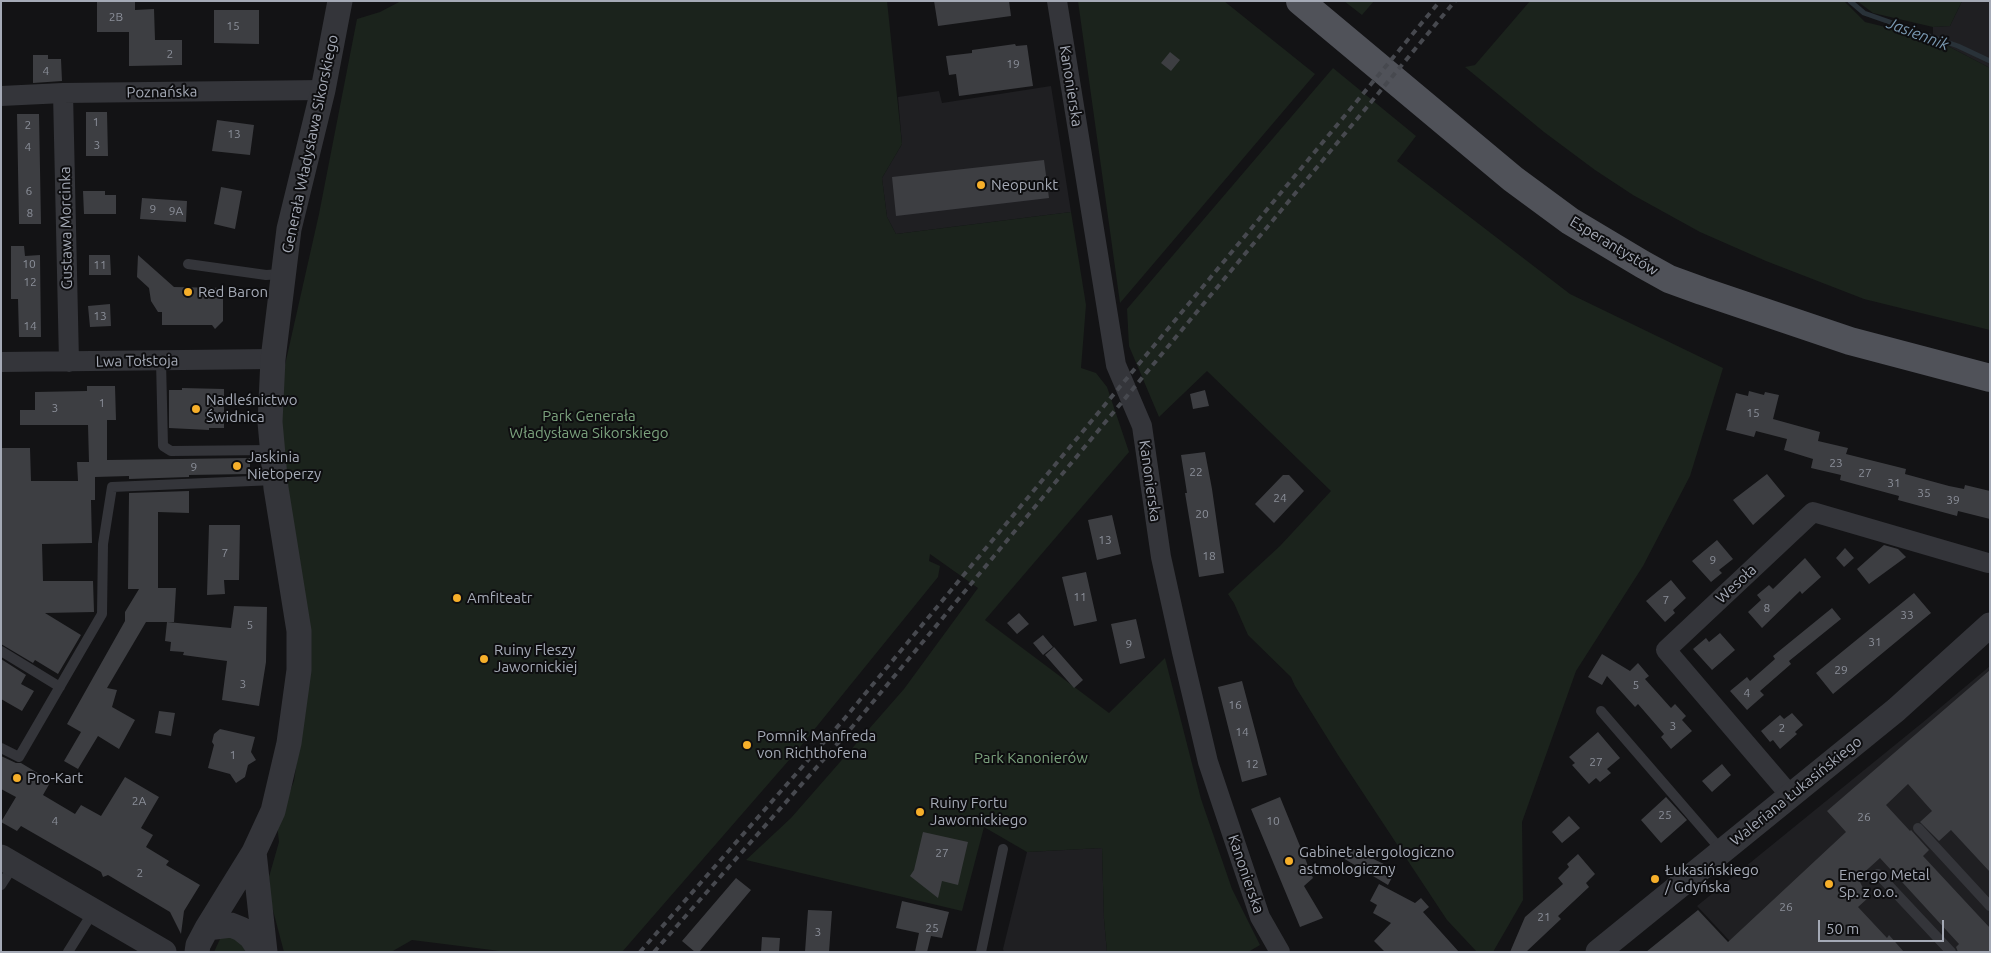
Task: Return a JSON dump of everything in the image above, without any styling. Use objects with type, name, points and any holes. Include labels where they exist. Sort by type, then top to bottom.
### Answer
[{"type":"main road","name":"Esperantystów","points":[[1300,1],[1513,179],[1570,221],[1642,264],[1670,279],[1702,292],[1841,338],[1990,378]]},
{"type":"street","name":"Generała Władysława Sikorskiego","points":[[197,952],[207,928],[254,852],[273,812],[289,743],[299,670],[300,631],[275,480],[272,450],[270,422],[273,359],[289,229],[322,90],[340,1]]},
{"type":"street","name":"Kanonierska","points":[[1057,1],[1116,365],[1142,428],[1161,557],[1182,652],[1208,762],[1260,917],[1280,952]]},
{"type":"street","name":"Poznańska","points":[[1,96],[63,93],[322,90]]},
{"type":"street","name":"Gustawa Morcinka","points":[[63,93],[69,362]]},
{"type":"street","name":"Lwa Tołstoja","points":[[1,362],[273,359]]},
{"type":"street","name":"Wesoła","points":[[1790,795],[1666,650],[1813,512],[1988,563]]},
{"type":"street","name":"Waleriana Łukasińskiego","points":[[1598,952],[1896,710],[1990,626]]},
{"type":"street","points":[[254,852],[263,952]]},
{"type":"street","points":[[8,860],[164,952]]},
{"type":"street","points":[[207,928],[230,925],[241,929],[251,937],[263,952]]},
{"type":"lane","points":[[188,264],[266,275],[283,274]]},
{"type":"lane","points":[[161,361],[162,446],[171,451],[272,450]]},
{"type":"lane","points":[[1,748],[19,757],[102,614],[103,544],[112,487],[275,480]]},
{"type":"lane","points":[[1,651],[60,687]]},
{"type":"lane","points":[[1601,711],[1722,851]]},
{"type":"lane","points":[[1918,828],[1990,906]]},
{"type":"lane","points":[[981,952],[1003,849]]},
{"type":"lane","points":[[1,885],[8,860]]},
{"type":"lane","points":[[1878,874],[1951,952]]},
{"type":"lane","points":[[68,952],[94,911]]},
{"type":"shaded area","points":[[1962,1],[1990,1],[1990,68],[1946,45],[1933,41],[1933,27],[1950,26]]},
{"type":"shaded area","points":[[1051,86],[1071,212],[896,234],[887,217],[882,178],[902,144],[898,97],[939,91],[942,103]]},
{"type":"shaded area","points":[[1990,666],[1990,952],[1740,952],[1697,906]]},
{"type":"shaded area","points":[[1102,848],[1107,952],[1004,952],[1003,949],[1027,852]]},
{"type":"green space","name":"Park Generała Władysława Sikorskiego","points":[[401,1],[887,1],[902,144],[882,178],[887,217],[896,234],[1071,212],[1086,305],[1081,368],[1096,373],[1107,387],[1129,452],[985,620],[1109,713],[1165,658],[1201,799],[1232,889],[1260,945],[1248,952],[1107,952],[1102,848],[1027,852],[984,827],[962,911],[746,860],[791,818],[904,689],[978,588],[930,554],[929,561],[940,566],[938,577],[796,752],[622,952],[508,952],[412,940],[391,952],[284,952],[270,899],[269,877],[279,842],[277,824],[294,781],[303,719],[282,477],[280,387],[319,214],[357,19],[380,12]]},
{"type":"green space","points":[[1078,1],[1224,1],[1315,74],[1120,303]]},
{"type":"green space","points":[[1344,1],[1374,1],[1362,15]]},
{"type":"green space","points":[[1530,1],[1844,1],[1865,22],[1906,32],[1946,45],[1990,68],[1990,330],[1864,299],[1766,261],[1700,232],[1633,195],[1595,170],[1544,132],[1465,67],[1475,65]]},
{"type":"green space","points":[[1857,1],[1962,1],[1950,26],[1933,27],[1873,13]]},
{"type":"green space","points":[[1333,68],[1416,136],[1397,161],[1570,294],[1723,368],[1690,476],[1643,566],[1576,671],[1522,822],[1523,900],[1493,952],[1477,952],[1447,920],[1338,755],[1291,677],[1248,635],[1228,594],[1280,546],[1331,491],[1207,371],[1159,417],[1129,346],[1127,309]]},
{"type":"green space","points":[[228,935],[236,937],[247,952],[214,952],[220,939]]},
{"type":"building","points":[[934,1],[1009,1],[1011,16],[938,26]]},
{"type":"building","points":[[97,2],[135,2],[135,10],[154,9],[155,40],[182,40],[182,65],[129,66],[129,32],[97,32]]},
{"type":"building","points":[[214,10],[259,10],[259,44],[214,43]]},
{"type":"building","points":[[1015,44],[1016,46],[1027,45],[1033,86],[959,96],[956,74],[949,75],[946,56]]},
{"type":"building","points":[[1170,52],[1180,60],[1171,71],[1161,63]]},
{"type":"building","points":[[33,55],[48,55],[48,59],[61,59],[62,81],[33,83]]},
{"type":"building","points":[[86,112],[107,112],[108,156],[86,156]]},
{"type":"building","points":[[17,114],[39,114],[41,224],[19,224]]},
{"type":"building","points":[[217,120],[254,125],[250,155],[212,151]]},
{"type":"building","points":[[1044,160],[1049,198],[896,216],[892,177]]},
{"type":"building","points":[[221,187],[242,191],[235,229],[214,224]]},
{"type":"building","points":[[83,191],[105,191],[105,195],[116,195],[116,214],[84,214]]},
{"type":"building","points":[[142,198],[187,201],[186,222],[140,219]]},
{"type":"building","points":[[11,246],[24,246],[25,256],[40,255],[41,337],[19,337],[18,299],[11,299]]},
{"type":"building","points":[[89,255],[110,255],[111,275],[89,275]]},
{"type":"building","name":"Red Baron","points":[[138,255],[174,287],[223,288],[223,321],[215,329],[212,325],[162,325],[162,312],[158,312],[151,301],[149,288],[137,277]]},
{"type":"building","points":[[110,304],[111,326],[90,327],[88,306]]},
{"type":"building","points":[[87,386],[115,386],[116,420],[107,420],[107,460],[250,458],[250,474],[189,475],[189,477],[129,479],[129,476],[95,477],[95,500],[91,500],[92,543],[42,544],[43,581],[93,581],[94,612],[45,613],[81,635],[58,674],[35,660],[33,663],[1,644],[1,448],[30,448],[31,481],[78,481],[77,462],[89,462],[88,425],[20,425],[20,410],[35,410],[35,392],[87,391]]},
{"type":"building","name":"Nadleśnictwo Świdnica","points":[[182,388],[224,389],[224,428],[209,428],[209,430],[169,428],[169,390],[182,390]]},
{"type":"building","points":[[1205,390],[1209,406],[1193,409],[1190,394]]},
{"type":"building","points":[[1749,391],[1764,395],[1765,392],[1779,395],[1773,419],[1820,432],[1818,441],[1848,448],[1846,454],[1906,469],[1905,474],[1949,486],[1964,489],[1965,485],[1990,491],[1990,519],[1958,511],[1957,516],[1898,500],[1899,496],[1840,480],[1841,475],[1811,468],[1813,459],[1784,450],[1787,439],[1756,431],[1754,437],[1726,430],[1736,393],[1748,396]]},
{"type":"building","points":[[1205,452],[1224,573],[1199,577],[1185,493],[1187,493],[1181,455]]},
{"type":"building","points":[[1767,474],[1785,496],[1753,525],[1733,500]]},
{"type":"building","points":[[1283,475],[1289,475],[1304,491],[1274,523],[1255,504]]},
{"type":"building","points":[[189,491],[189,513],[158,512],[158,588],[176,588],[174,622],[146,622],[107,688],[117,690],[112,707],[135,720],[119,749],[98,736],[78,769],[64,761],[81,732],[67,724],[125,621],[125,612],[139,589],[128,589],[129,493]]},
{"type":"building","points":[[1112,515],[1121,554],[1097,560],[1088,520]]},
{"type":"building","points":[[209,525],[240,525],[239,580],[224,580],[225,594],[207,595]]},
{"type":"building","points":[[1717,540],[1733,559],[1719,570],[1722,573],[1711,582],[1692,561]]},
{"type":"building","points":[[1884,545],[1898,549],[1906,557],[1869,584],[1857,569]]},
{"type":"building","points":[[1845,548],[1854,558],[1844,567],[1836,558]]},
{"type":"building","points":[[1805,558],[1821,577],[1802,594],[1800,591],[1762,628],[1748,612],[1761,600],[1757,595],[1769,585],[1773,589]]},
{"type":"building","points":[[1086,572],[1097,621],[1074,626],[1062,577]]},
{"type":"building","points":[[1671,580],[1686,598],[1673,610],[1675,613],[1665,622],[1646,601]]},
{"type":"building","points":[[1914,593],[1931,613],[1833,694],[1816,673]]},
{"type":"building","points":[[234,606],[267,607],[266,662],[259,706],[222,700],[227,661],[183,655],[184,652],[170,651],[171,642],[165,641],[167,622],[231,628]]},
{"type":"building","points":[[1832,608],[1841,619],[1789,661],[1791,664],[1760,691],[1764,695],[1747,710],[1730,691],[1747,677],[1750,681],[1775,659],[1773,656]]},
{"type":"building","points":[[1019,613],[1029,624],[1017,634],[1007,623]]},
{"type":"building","points":[[1136,619],[1145,658],[1120,664],[1111,624]]},
{"type":"building","points":[[1720,633],[1735,650],[1712,670],[1693,649],[1706,638],[1709,642]]},
{"type":"building","points":[[1043,635],[1053,647],[1043,655],[1033,643]]},
{"type":"building","points":[[1054,647],[1083,680],[1074,688],[1045,655]]},
{"type":"building","points":[[1602,654],[1630,671],[1638,663],[1649,676],[1645,679],[1671,708],[1675,704],[1686,716],[1682,720],[1692,731],[1671,749],[1661,737],[1664,734],[1638,704],[1635,707],[1607,676],[1602,685],[1588,677]]},
{"type":"building","points":[[1,659],[26,675],[21,684],[34,691],[22,711],[1,699]]},
{"type":"building","points":[[1990,670],[1990,872],[1951,830],[1939,841],[1920,822],[1932,811],[1908,784],[1886,805],[1929,850],[1923,856],[1990,928],[1990,952],[1958,952],[1956,947],[1959,944],[1880,858],[1858,878],[1868,898],[1858,907],[1887,938],[1889,935],[1904,952],[1646,952],[1698,910],[1728,942],[1846,832],[1827,811]]},
{"type":"building","points":[[1242,681],[1267,775],[1242,782],[1218,687]]},
{"type":"building","points":[[159,711],[175,713],[171,736],[155,733]]},
{"type":"building","points":[[1792,713],[1803,725],[1795,732],[1797,734],[1780,749],[1773,740],[1770,742],[1761,731],[1780,715],[1784,719]]},
{"type":"building","points":[[220,729],[255,737],[251,752],[256,760],[248,765],[245,777],[236,783],[230,774],[208,768],[214,745],[212,742],[214,734]]},
{"type":"building","points":[[1598,732],[1620,758],[1607,769],[1611,773],[1600,782],[1596,778],[1589,784],[1572,765],[1575,763],[1569,757]]},
{"type":"building","points":[[1,756],[16,763],[21,763],[51,781],[43,795],[75,814],[81,805],[101,816],[125,777],[159,797],[141,828],[153,835],[146,847],[169,861],[166,865],[200,885],[184,911],[181,934],[170,912],[108,875],[103,877],[101,872],[21,826],[17,831],[1,822],[16,797],[1,789]]},
{"type":"building","points":[[1722,764],[1731,775],[1712,792],[1702,781]]},
{"type":"building","points":[[1280,797],[1313,878],[1304,886],[1323,918],[1300,927],[1251,809]]},
{"type":"building","points":[[1666,797],[1687,820],[1661,843],[1641,820]]},
{"type":"building","points":[[1569,816],[1580,828],[1562,843],[1552,832]]},
{"type":"building","points":[[923,832],[968,842],[958,885],[942,881],[938,898],[910,876],[914,870]]},
{"type":"building","points":[[1349,847],[1396,870],[1388,885],[1343,858]]},
{"type":"building","points":[[1578,854],[1595,874],[1586,883],[1589,887],[1558,916],[1561,919],[1526,952],[1510,952],[1525,917],[1563,884],[1558,878],[1569,867],[1567,864]]},
{"type":"building","points":[[736,878],[751,890],[699,952],[695,952],[682,941]]},
{"type":"building","points":[[1379,884],[1415,903],[1421,898],[1429,907],[1423,912],[1459,952],[1385,952],[1374,941],[1391,923],[1373,913],[1377,905],[1370,901]]},
{"type":"building","points":[[902,901],[949,912],[942,938],[931,936],[927,952],[915,952],[919,933],[896,928]]},
{"type":"building","points":[[808,910],[832,911],[829,952],[805,952]]},
{"type":"building","points":[[762,937],[780,938],[779,952],[761,952]]},
{"type":"waterway","name":"Jasiennik","points":[[1850,1],[1864,13],[1958,46],[1990,61]]},
{"type":"railway","points":[[640,952],[845,718],[1440,1]]},
{"type":"railway","points":[[654,952],[853,726],[1455,1]]},
{"type":"place","name":"Neopunkt","points":[[981,185]]},
{"type":"place","name":"Red Baron","points":[[188,292]]},
{"type":"place","name":"Nadleśnictwo Świdnica","points":[[196,409]]},
{"type":"place","name":"Jaskinia Nietoperzy","points":[[237,466]]},
{"type":"place","name":"Amfiteatr","points":[[457,598]]},
{"type":"place","name":"Ruiny Fleszy Jawornickiej","points":[[484,659]]},
{"type":"place","name":"Pomnik Manfreda von Richthofena","points":[[747,745]]},
{"type":"place","name":"Pro-Kart","points":[[17,778]]},
{"type":"place","name":"Ruiny Fortu Jawornickiego","points":[[920,812]]},
{"type":"place","name":"Gabinet alergologiczno astmologiczny","points":[[1289,861]]},
{"type":"place","name":"Łukasińskiego / Gdyńska","points":[[1655,879]]},
{"type":"place","name":"Energo Metal Sp. z o.o.","points":[[1829,884]]},
{"type":"park label","name":"Park Kanonierów","points":[[1031,758]]}]
